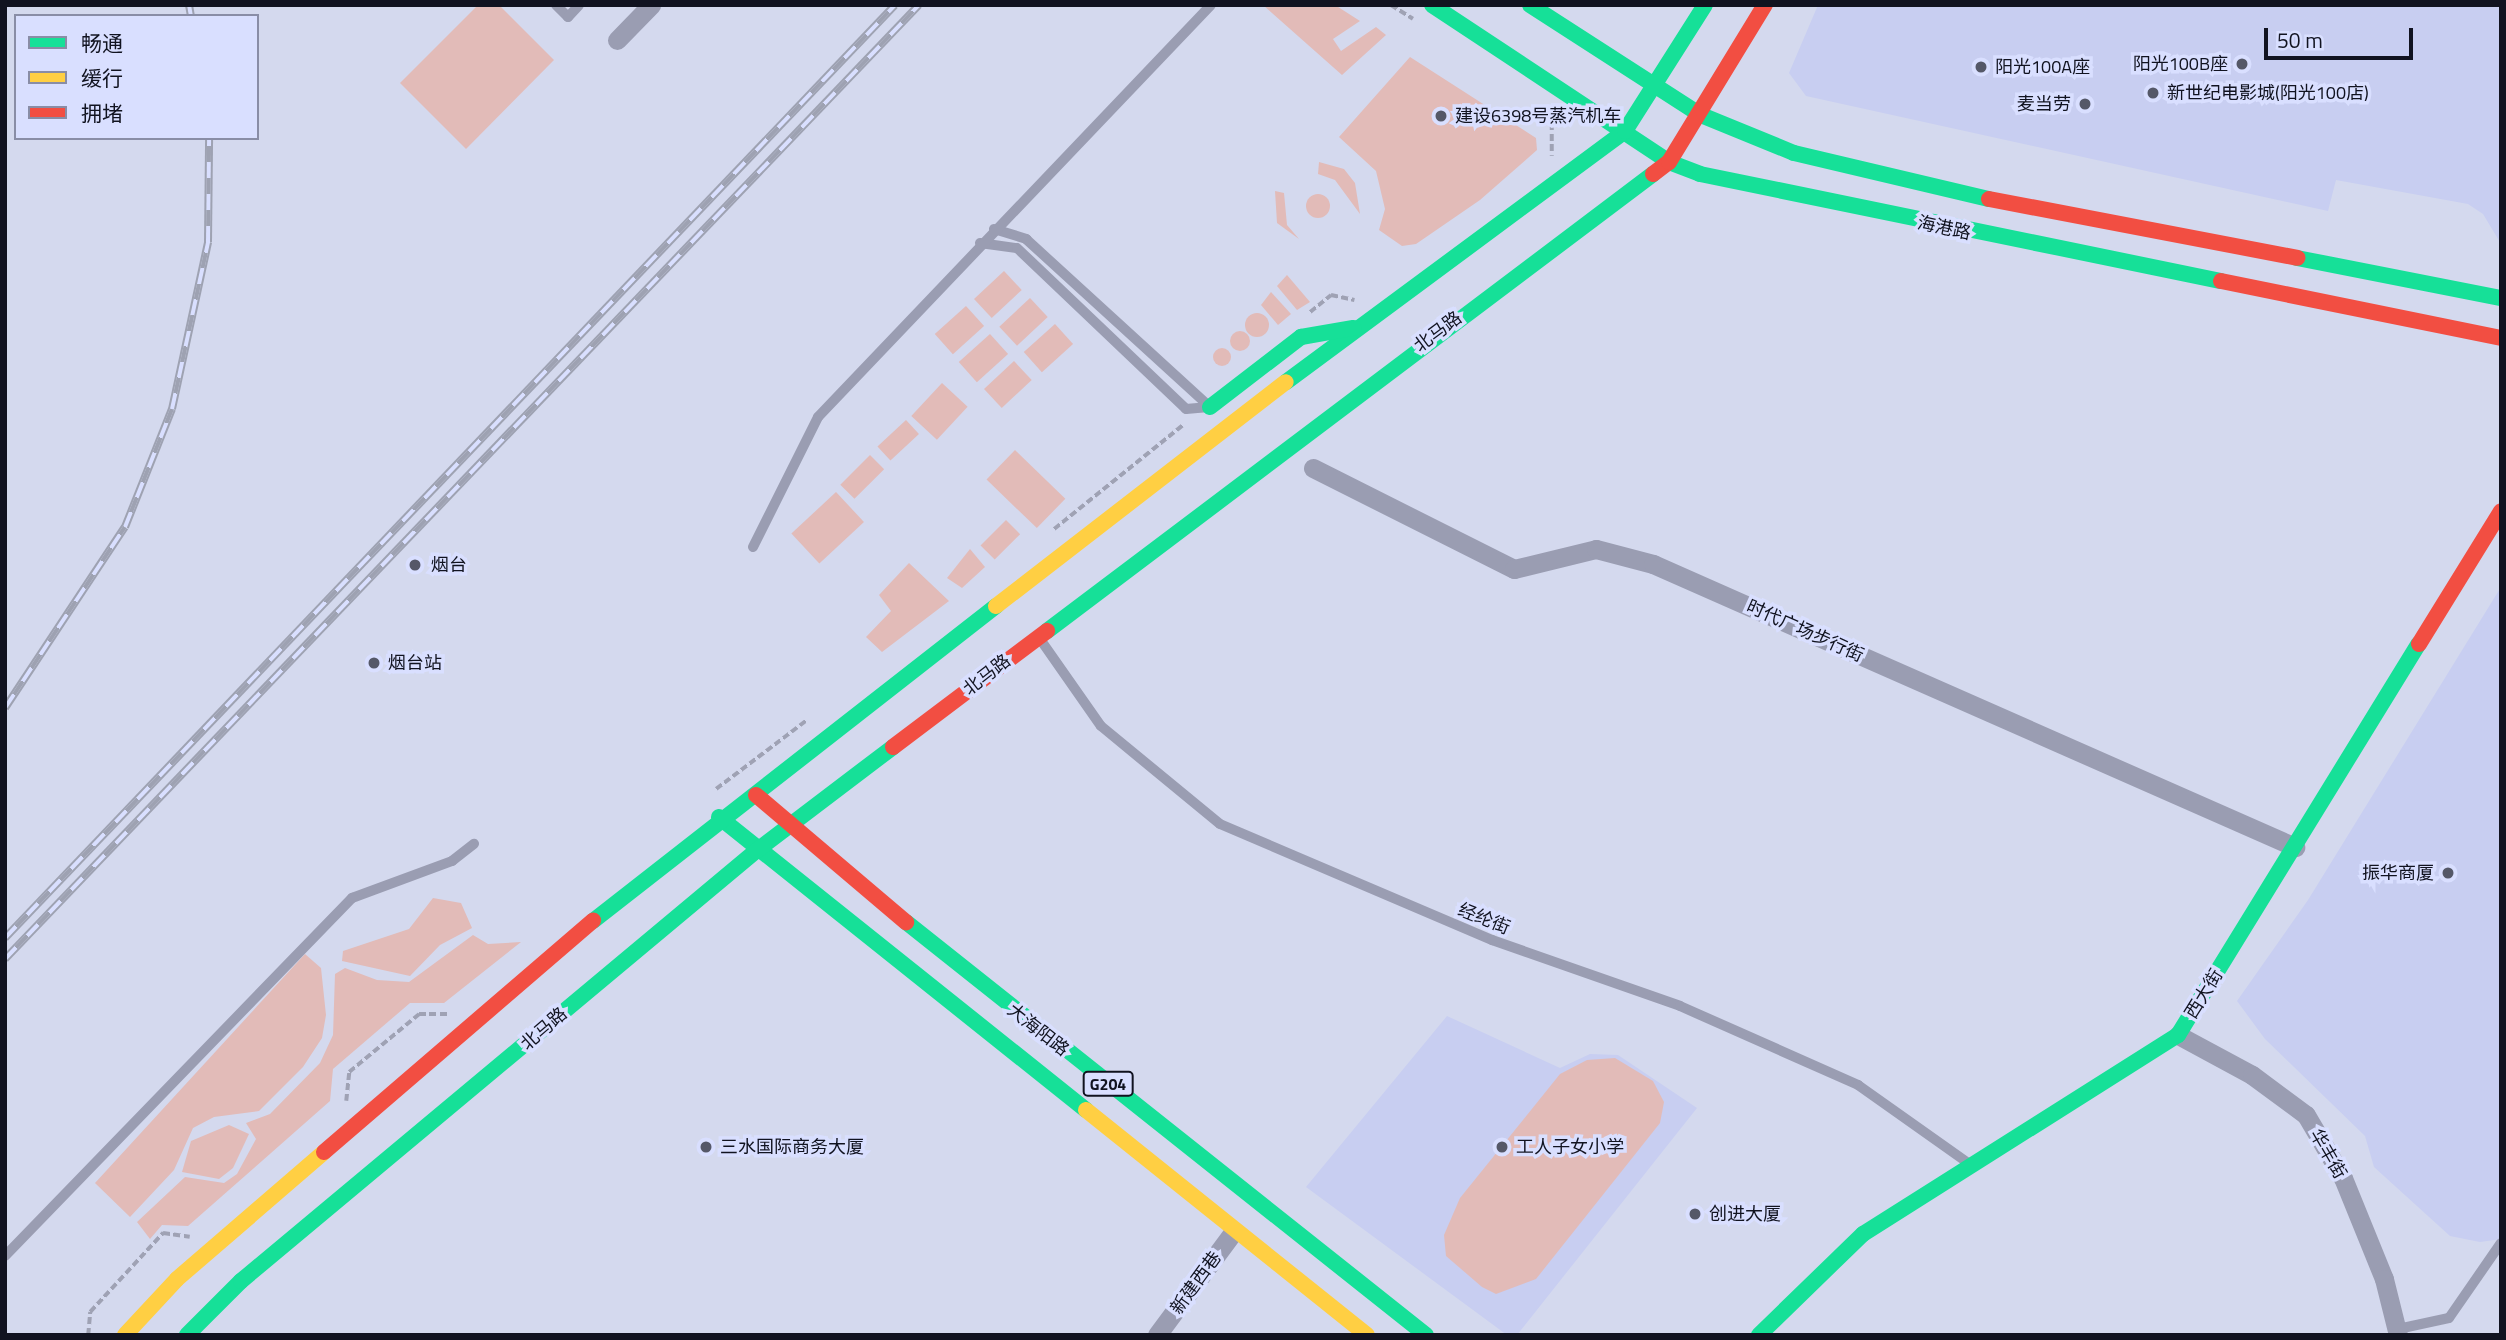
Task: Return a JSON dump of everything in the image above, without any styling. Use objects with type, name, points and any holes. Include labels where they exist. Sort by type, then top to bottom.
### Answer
[{"type":"main road","name":"海港路","points":[[1432,5],[1669,162],[1740,186],[2501,338]]},
{"type":"main road","name":"海港路","points":[[1530,5],[1701,115],[1794,153],[1901,181],[2501,298]]},
{"type":"main road","points":[[125,1335],[177,1279],[719,817],[756,795],[1358,327],[1625,131],[1657,88],[1705,5]]},
{"type":"main road","name":"北马路","points":[[187,1335],[241,1281],[756,852],[796,826],[1037,636],[1669,162],[1701,115],[1765,5]]},
{"type":"main road","points":[[1210,407],[1301,337],[1358,327]]},
{"type":"main road","name":"西大街","points":[[1759,1335],[1863,1234],[1968,1163],[2178,1035],[2501,512]]},
{"type":"main road","name":"大海阳路","points":[[756,795],[796,826],[932,946],[1426,1335]]},
{"type":"main road","name":"大海阳路","points":[[719,817],[756,852],[1367,1335]]},
{"type":"street","points":[[617,40],[651,5]]},
{"type":"street","name":"时代广场步行街","points":[[1313,468],[1514,569],[1596,549],[1653,564],[2295,847]]},
{"type":"street","name":"华丰街","points":[[2178,1035],[2252,1074],[2306,1115],[2343,1178],[2398,1332]]},
{"type":"street","name":"新建西巷","points":[[1157,1335],[1234,1231]]},
{"type":"lane","points":[[556,5],[568,17],[579,5]]},
{"type":"lane","points":[[753,547],[818,416],[980,243],[1212,5]]},
{"type":"lane","points":[[994,229],[1026,239],[1210,407]]},
{"type":"lane","points":[[980,243],[1014,246],[1186,409],[1210,407]]},
{"type":"lane","name":"经纶街","points":[[1037,636],[1101,726],[1220,824],[1492,940],[1680,1006],[1858,1085],[1968,1163]]},
{"type":"lane","points":[[5,1256],[352,898],[452,861],[474,844]]},
{"type":"lane","points":[[2398,1332],[2449,1318],[2501,1244]]},
{"type":"path","points":[[1391,5],[1423,25]]},
{"type":"path","points":[[1544,105],[1556,139],[1544,168]]},
{"type":"path","points":[[1299,320],[1331,295],[1351,302],[1362,294]]},
{"type":"path","points":[[1048,534],[1193,415]]},
{"type":"path","points":[[707,797],[815,714]]},
{"type":"path","points":[[337,1108],[348,1099],[349,1072],[419,1013],[446,1015],[456,1006]]},
{"type":"path","points":[[88,1335],[90,1312],[163,1233],[191,1237],[201,1228]]},
{"type":"shaded area","points":[[478,5],[499,5],[554,60],[466,149],[400,83]]},
{"type":"shaded area","points":[[1263,5],[1335,5],[1360,21],[1333,39],[1341,51],[1376,27],[1386,35],[1342,75]]},
{"type":"shaded area","points":[[1818,5],[2501,5],[2501,244],[2483,214],[2468,204],[2336,180],[2328,211],[1806,96],[1789,73]]},
{"type":"shaded area","points":[[1410,57],[1536,138],[1537,150],[1480,200],[1416,244],[1402,246],[1379,230],[1385,209],[1376,171],[1339,137]]},
{"type":"shaded area","points":[[1319,162],[1344,169],[1355,183],[1360,214],[1335,180],[1318,174]]},
{"type":"shaded area","points":[[1275,191],[1284,193],[1287,225],[1299,239],[1277,223]]},
{"type":"shaded area","points":[[1318,194],[1329,201],[1330,206],[1323,217],[1318,218],[1307,211],[1306,206],[1313,195]]},
{"type":"shaded area","points":[[1004,271],[1022,290],[992,318],[974,299]]},
{"type":"shaded area","points":[[1287,275],[1310,302],[1297,310],[1277,286]]},
{"type":"shaded area","points":[[1271,292],[1291,314],[1278,325],[1261,305]]},
{"type":"shaded area","points":[[1030,298],[1048,317],[1017,346],[999,327]]},
{"type":"shaded area","points":[[966,306],[984,326],[953,354],[935,334]]},
{"type":"shaded area","points":[[1257,313],[1265,317],[1269,325],[1265,333],[1257,337],[1249,333],[1245,325],[1249,317]]},
{"type":"shaded area","points":[[1055,324],[1073,344],[1042,372],[1024,352]]},
{"type":"shaded area","points":[[1240,331],[1247,334],[1250,341],[1247,348],[1240,351],[1233,348],[1230,341],[1233,334]]},
{"type":"shaded area","points":[[990,334],[1008,354],[977,382],[959,362]]},
{"type":"shaded area","points":[[1218,348],[1226,348],[1231,357],[1229,364],[1218,366],[1213,361],[1213,353]]},
{"type":"shaded area","points":[[1014,361],[1032,380],[1002,408],[984,389]]},
{"type":"shaded area","points":[[942,383],[968,407],[937,440],[911,416]]},
{"type":"shaded area","points":[[906,420],[919,434],[890,460],[877,447]]},
{"type":"shaded area","points":[[1015,450],[1065,499],[1037,528],[987,479]]},
{"type":"shaded area","points":[[870,455],[884,469],[854,499],[840,485]]},
{"type":"shaded area","points":[[836,492],[864,522],[819,564],[791,534]]},
{"type":"shaded area","points":[[1006,520],[1020,534],[995,560],[981,545]]},
{"type":"shaded area","points":[[970,549],[985,567],[962,588],[947,578]]},
{"type":"shaded area","points":[[909,563],[949,601],[882,652],[866,637],[891,611],[879,595]]},
{"type":"shaded area","name":"振华商厦","points":[[2501,587],[2501,1239],[2480,1242],[2450,1236],[2374,1167],[2365,1136],[2265,1039],[2237,1001],[2308,900]]},
{"type":"shaded area","points":[[433,898],[461,903],[472,928],[440,945],[410,976],[342,961],[343,951],[409,929]]},
{"type":"shaded area","points":[[473,935],[488,944],[521,942],[444,1003],[410,1003],[333,1069],[330,1101],[188,1226],[162,1225],[150,1239],[137,1222],[185,1177],[224,1183],[237,1174],[256,1139],[246,1123],[270,1114],[320,1063],[333,1035],[335,974],[345,968],[377,980],[409,982]]},
{"type":"shaded area","points":[[305,954],[321,968],[326,1015],[322,1038],[303,1067],[259,1111],[214,1117],[193,1128],[174,1170],[130,1217],[95,1183]]},
{"type":"shaded area","name":"工人子女小学","points":[[1447,1016],[1560,1068],[1590,1054],[1618,1055],[1697,1108],[1517,1335],[1507,1335],[1306,1187]]},
{"type":"shaded area","points":[[1615,1058],[1653,1081],[1664,1102],[1660,1123],[1536,1279],[1496,1294],[1482,1287],[1446,1256],[1444,1235],[1460,1198],[1560,1074],[1587,1060]]},
{"type":"shaded area","points":[[229,1125],[249,1134],[233,1168],[219,1179],[182,1172],[191,1141]]},
{"type":"railway","points":[[189,5],[191,14]]},
{"type":"railway","points":[[5,938],[895,5]]},
{"type":"railway","points":[[5,959],[919,5]]},
{"type":"railway","points":[[5,708],[125,527],[172,409],[208,242],[209,140]]},
{"type":"traffic: fast","points":[[1432,5],[1669,162],[1700,174],[2221,281]]},
{"type":"traffic: fast","points":[[1530,5],[1701,115],[1794,153],[1989,199]]},
{"type":"traffic: fast","points":[[1286,382],[1625,131],[1705,5]]},
{"type":"traffic: fast","points":[[1047,631],[1653,174]]},
{"type":"traffic: fast","points":[[2297,258],[2501,298]]},
{"type":"traffic: fast","points":[[1210,407],[1301,337],[1353,328]]},
{"type":"traffic: fast","points":[[593,921],[996,606]]},
{"type":"traffic: fast","points":[[1759,1335],[1863,1234],[2178,1035],[2419,644]]},
{"type":"traffic: fast","points":[[187,1335],[241,1281],[756,851],[893,747]]},
{"type":"traffic: fast","points":[[719,817],[1086,1110]]},
{"type":"traffic: fast","points":[[906,922],[1426,1335]]},
{"type":"traffic: slow","points":[[996,606],[1286,382]]},
{"type":"traffic: slow","points":[[1086,1110],[1367,1335]]},
{"type":"traffic: slow","points":[[125,1335],[177,1279],[324,1152]]},
{"type":"traffic: jam","points":[[1653,174],[1669,162],[1765,5]]},
{"type":"traffic: jam","points":[[1989,199],[2297,258]]},
{"type":"traffic: jam","points":[[2221,281],[2501,338]]},
{"type":"traffic: jam","points":[[2419,644],[2501,511]]},
{"type":"traffic: jam","points":[[893,747],[1047,631]]},
{"type":"traffic: jam","points":[[756,795],[906,922]]},
{"type":"traffic: jam","points":[[324,1152],[593,921]]},
{"type":"place","name":"阳光100B座","points":[[2242,64]]},
{"type":"place","name":"阳光100A座","points":[[1981,67]]},
{"type":"place","name":"新世纪电影城(阳光100店)","points":[[2153,93]]},
{"type":"place","name":"麦当劳","points":[[2085,104]]},
{"type":"place","name":"建设6398号蒸汽机车","points":[[1441,116]]},
{"type":"place","name":"烟台","points":[[415,565]]},
{"type":"place","name":"烟台站","points":[[374,663]]},
{"type":"place","name":"振华商厦","points":[[2448,873]]},
{"type":"place","name":"三水国际商务大厦","points":[[706,1147]]},
{"type":"place","name":"工人子女小学","points":[[1502,1147]]},
{"type":"place","name":"创进大厦","points":[[1695,1214]]}]
